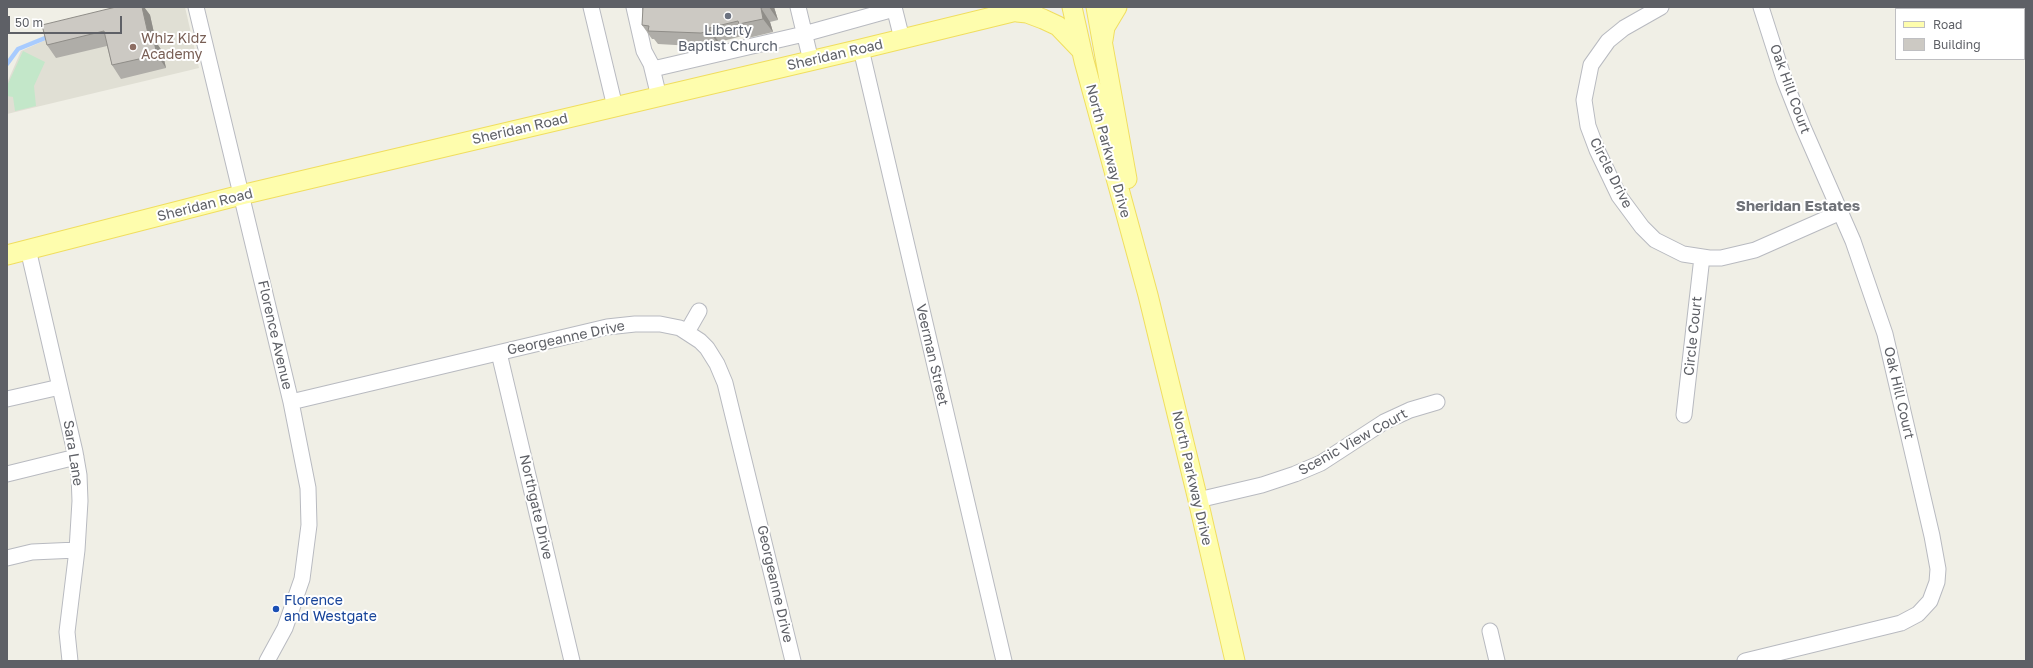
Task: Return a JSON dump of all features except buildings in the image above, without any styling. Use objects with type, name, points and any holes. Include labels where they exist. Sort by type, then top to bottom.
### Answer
[{"type":"main road","name":"Sheridan Road","points":[[7,255],[241,195],[861,50],[1033,7]]},
{"type":"main road","name":"North Parkway Drive","points":[[1072,7],[1081,50],[1148,294],[1235,661]]},
{"type":"main road","name":"North Parkway Drive","points":[[1096,7],[1148,294]]},
{"type":"main road","points":[[1102,44],[1105,27],[1117,7]]},
{"type":"main road","points":[[1017,10],[1058,26],[1081,50]]},
{"type":"street","name":"Florence Avenue","points":[[196,7],[291,402],[308,488],[308,543],[302,579],[291,612],[267,661]]},
{"type":"street","points":[[591,7],[615,107]]},
{"type":"street","points":[[634,7],[644,51],[653,69],[659,97]]},
{"type":"street","points":[[798,7],[811,61]]},
{"type":"street","name":"Circle Drive","points":[[1661,7],[1619,31],[1608,41],[1595,58],[1586,86],[1584,109],[1588,126],[1597,150],[1619,196],[1642,227],[1656,240],[1683,254],[1702,258],[1733,257],[1755,250],[1841,212]]},
{"type":"street","name":"Oak Hill Court","points":[[1745,661],[1901,622],[1924,609],[1934,594],[1938,569],[1932,536],[1890,352],[1870,289],[1841,212],[1803,127],[1784,79],[1761,7]]},
{"type":"street","points":[[653,69],[804,34],[894,8],[902,39]]},
{"type":"street","name":"Veerman Street","points":[[861,50],[1004,661]]},
{"type":"street","name":"Sara Lane","points":[[28,249],[76,457],[80,501],[77,550],[67,632],[70,661]]},
{"type":"street","name":"Circle Court","points":[[1684,415],[1702,258]]},
{"type":"street","points":[[686,332],[700,311]]},
{"type":"street","name":"Georgeanne Drive","points":[[291,402],[608,327],[636,324],[671,325],[686,332],[707,348],[726,383],[793,661]]},
{"type":"street","name":"Northgate Drive","points":[[499,353],[572,661]]},
{"type":"street","points":[[7,399],[60,387]]},
{"type":"street","name":"Scenic View Court","points":[[1198,500],[1262,485],[1295,474],[1321,463],[1384,422],[1410,410],[1437,402]]},
{"type":"street","points":[[7,474],[76,457]]},
{"type":"street","points":[[7,558],[32,552],[77,550]]},
{"type":"street","points":[[1490,631],[1497,661]]},
{"type":"shaded area","points":[[120,7],[185,7],[199,68],[7,114],[7,83],[21,51]]},
{"type":"green space","points":[[23,51],[45,62],[34,86],[36,106],[15,111],[13,97],[7,96],[7,86]]},
{"type":"waterway","points":[[7,64],[18,49],[50,36]]},
{"type":"place","name":"Liberty Baptist Church","points":[[728,16]]},
{"type":"place","name":"Whiz Kidz Academy","points":[[133,47]]},
{"type":"place","name":"Florence and Westgate","points":[[276,609]]},
{"type":"district","name":"Sheridan Estates","points":[[1798,206]]}]
